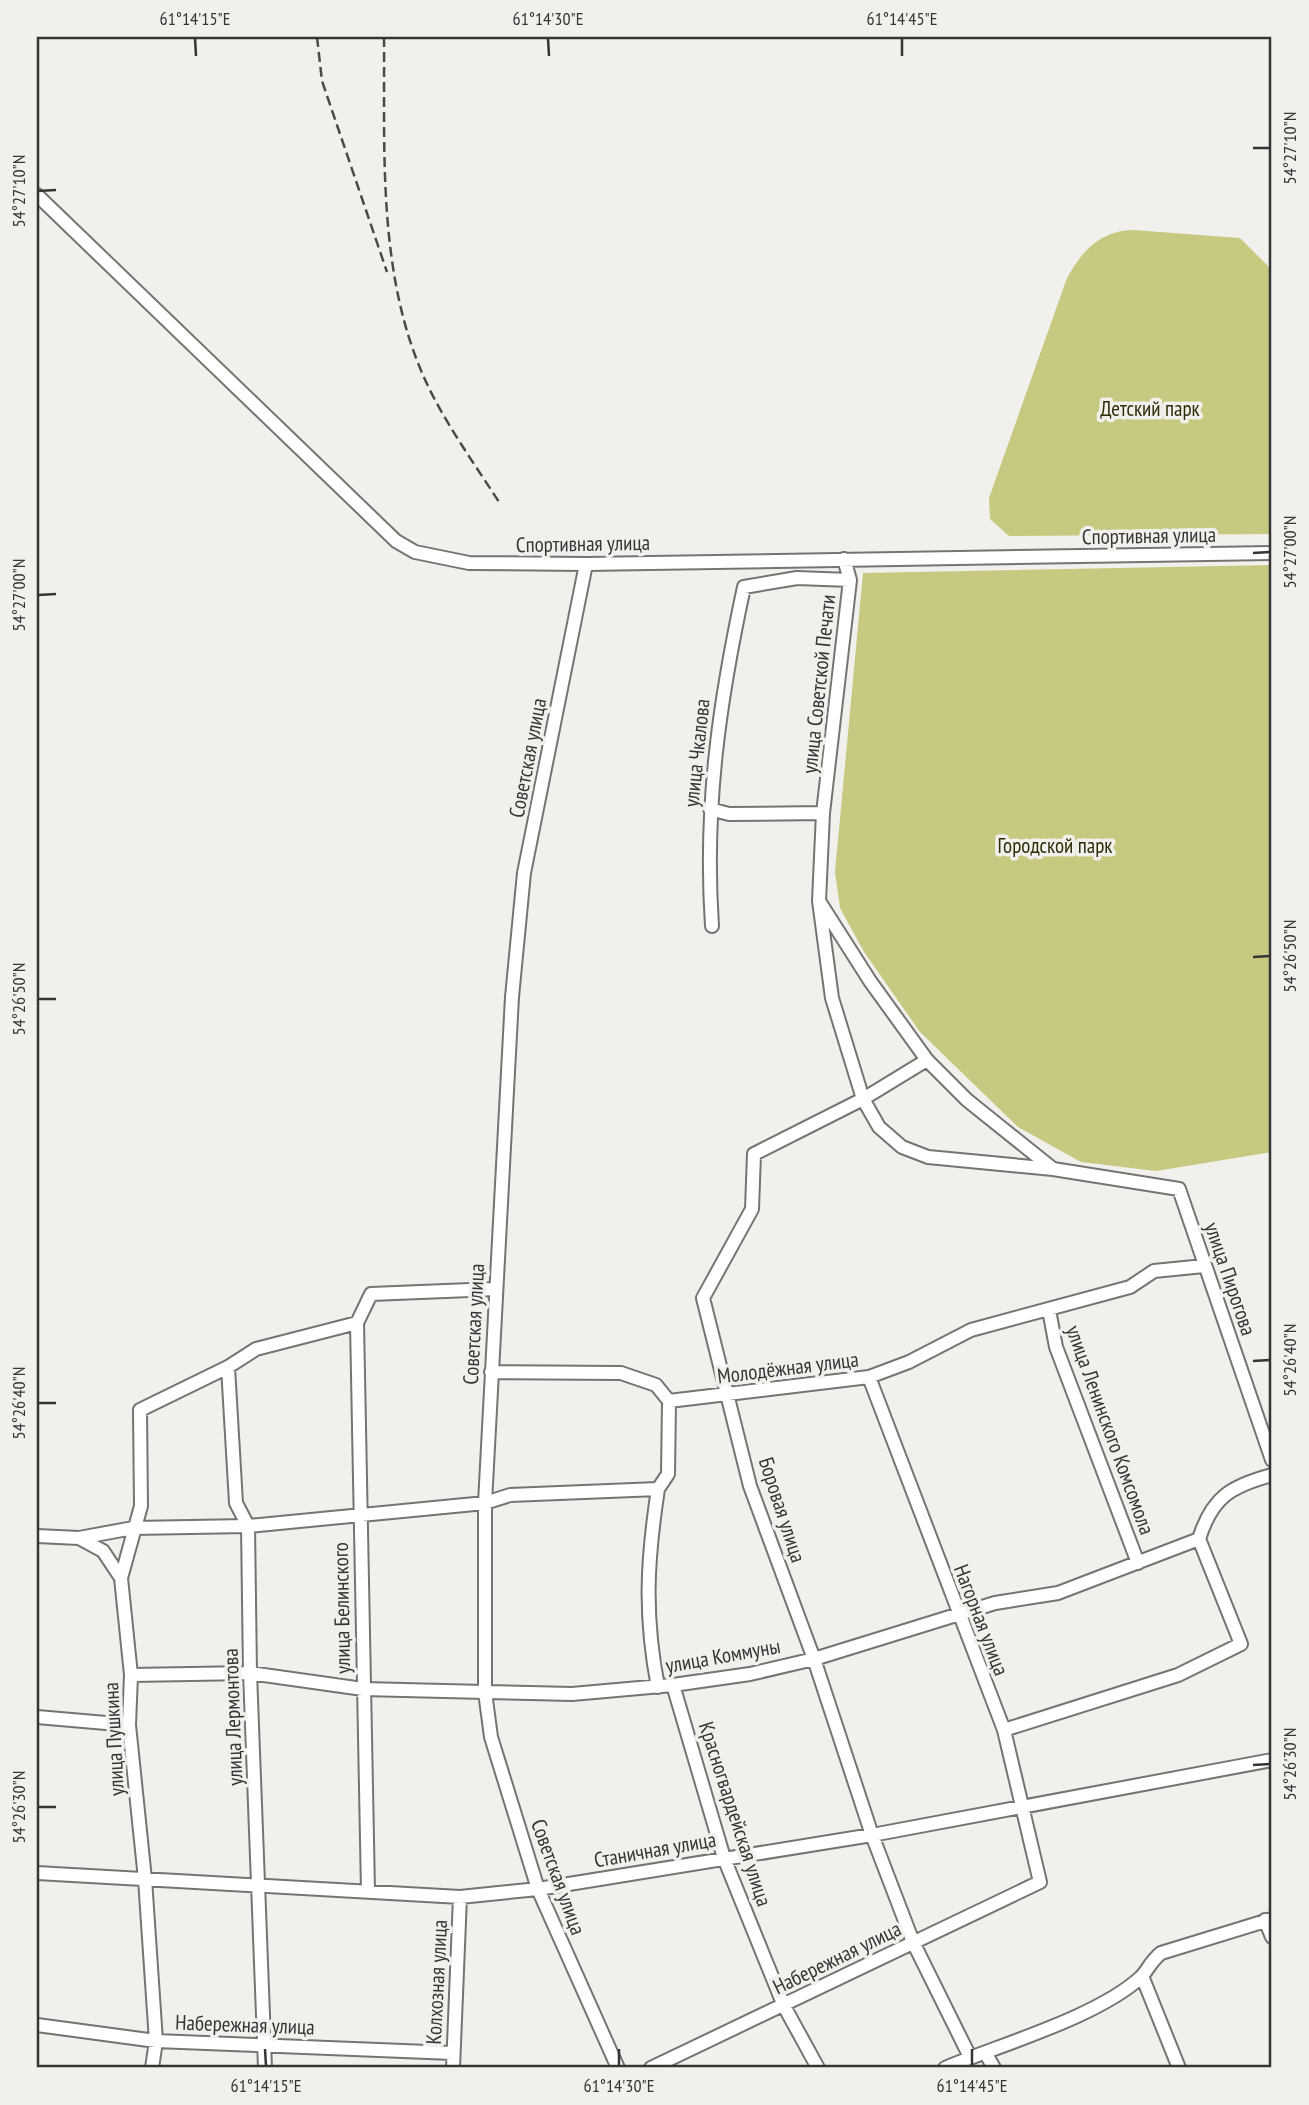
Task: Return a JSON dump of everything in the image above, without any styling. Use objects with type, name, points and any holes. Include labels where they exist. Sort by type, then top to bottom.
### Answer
[{"type":"street","name":"Спортивная улица","points":[[37,195],[396,541],[415,552],[469,563],[586,565],[1272,553]]},
{"type":"street","name":"улица Советской Печати","points":[[844,559],[850,580],[823,813],[818,901],[832,998],[863,1099],[879,1127],[902,1147],[928,1157],[1053,1169],[1179,1189]]},
{"type":"street","name":"Советская улица","points":[[586,565],[524,873],[505,1087],[491,1372],[485,1503],[485,1692],[491,1737],[538,1889],[618,2068]]},
{"type":"street","name":"улица Чкалова","points":[[712,926],[710,809],[722,689],[744,587],[797,578],[850,580]]},
{"type":"street","points":[[710,809],[729,814],[823,813]]},
{"type":"street","points":[[818,901],[926,1060],[967,1100],[1053,1169]]},
{"type":"street","name":"Боровая улица","points":[[926,1060],[863,1099],[754,1154],[752,1209],[703,1298],[750,1486],[814,1658],[872,1835],[913,1942],[970,2057]]},
{"type":"street","name":"улица Пирогова","points":[[1179,1189],[1272,1460]]},
{"type":"street","name":"Молодёжная улица","points":[[669,1401],[869,1377],[909,1362],[971,1330],[1130,1287],[1154,1271],[1204,1266]]},
{"type":"street","points":[[228,1367],[256,1349],[357,1323],[371,1294],[495,1289]]},
{"type":"street","name":"улица Ленинского Комсомола","points":[[1049,1310],[1056,1348],[1138,1563]]},
{"type":"street","name":"улица Белинского","points":[[357,1323],[368,1891]]},
{"type":"street","name":"улица Пушкина","points":[[152,2068],[156,2041],[145,1879],[129,1725],[131,1675],[121,1578],[141,1506],[140,1410],[228,1367]]},
{"type":"street","name":"улица Лермонтова","points":[[228,1367],[236,1503],[248,1526],[250,1673],[265,2068]]},
{"type":"street","points":[[491,1372],[621,1373],[656,1385],[669,1401],[668,1474],[658,1489],[646,1597],[648,1634],[658,1687]]},
{"type":"street","name":"Нагорная улица","points":[[869,1377],[1004,1731],[1040,1882]]},
{"type":"street","points":[[1004,1731],[1178,1675],[1241,1644],[1199,1539],[1209,1511],[1217,1501],[1253,1480],[1272,1475]]},
{"type":"street","points":[[37,1536],[79,1538],[133,1528],[248,1526],[359,1518],[485,1503],[510,1495],[658,1489]]},
{"type":"street","points":[[79,1538],[103,1551],[121,1578]]},
{"type":"street","name":"улица Коммуны","points":[[131,1675],[250,1673],[363,1689],[572,1694],[658,1687],[750,1674],[814,1658],[995,1604],[1058,1593],[1199,1539]]},
{"type":"street","name":"Красногвардейская улица","points":[[673,1685],[724,1858],[783,2006],[818,2068]]},
{"type":"street","points":[[37,1717],[129,1725]]},
{"type":"street","name":"Станичная улица","points":[[37,1873],[460,1897],[538,1889],[872,1835],[1272,1760]]},
{"type":"street","name":"Набережная улица","points":[[651,2068],[1040,1882]]},
{"type":"street","name":"Колхозная улица","points":[[453,2068],[460,1897]]},
{"type":"street","points":[[945,2068],[1105,2001],[1142,1976],[1149,1963],[1161,1953],[1269,1919],[1272,1937]]},
{"type":"street","points":[[1142,1976],[1179,2068]]},
{"type":"street","name":"Набережная улица","points":[[37,2025],[156,2041],[453,2053]]},
{"type":"street","points":[[986,2053],[994,2068]]},
{"type":"green space","name":"Детский парк","points":[[1133,230],[1240,238],[1272,270],[1272,534],[1009,536],[990,519],[989,498],[1067,278],[1093,244],[1111,234]]},
{"type":"green space","name":"Городской парк","points":[[1272,565],[1272,1152],[1156,1171],[1081,1162],[1018,1127],[920,1032],[864,952],[840,908],[835,872],[863,573]]},
{"type":"railway","points":[[317,37],[322,81],[387,272]]},
{"type":"railway","points":[[384,37],[388,221],[402,312],[415,356],[434,398],[499,502]]}]
